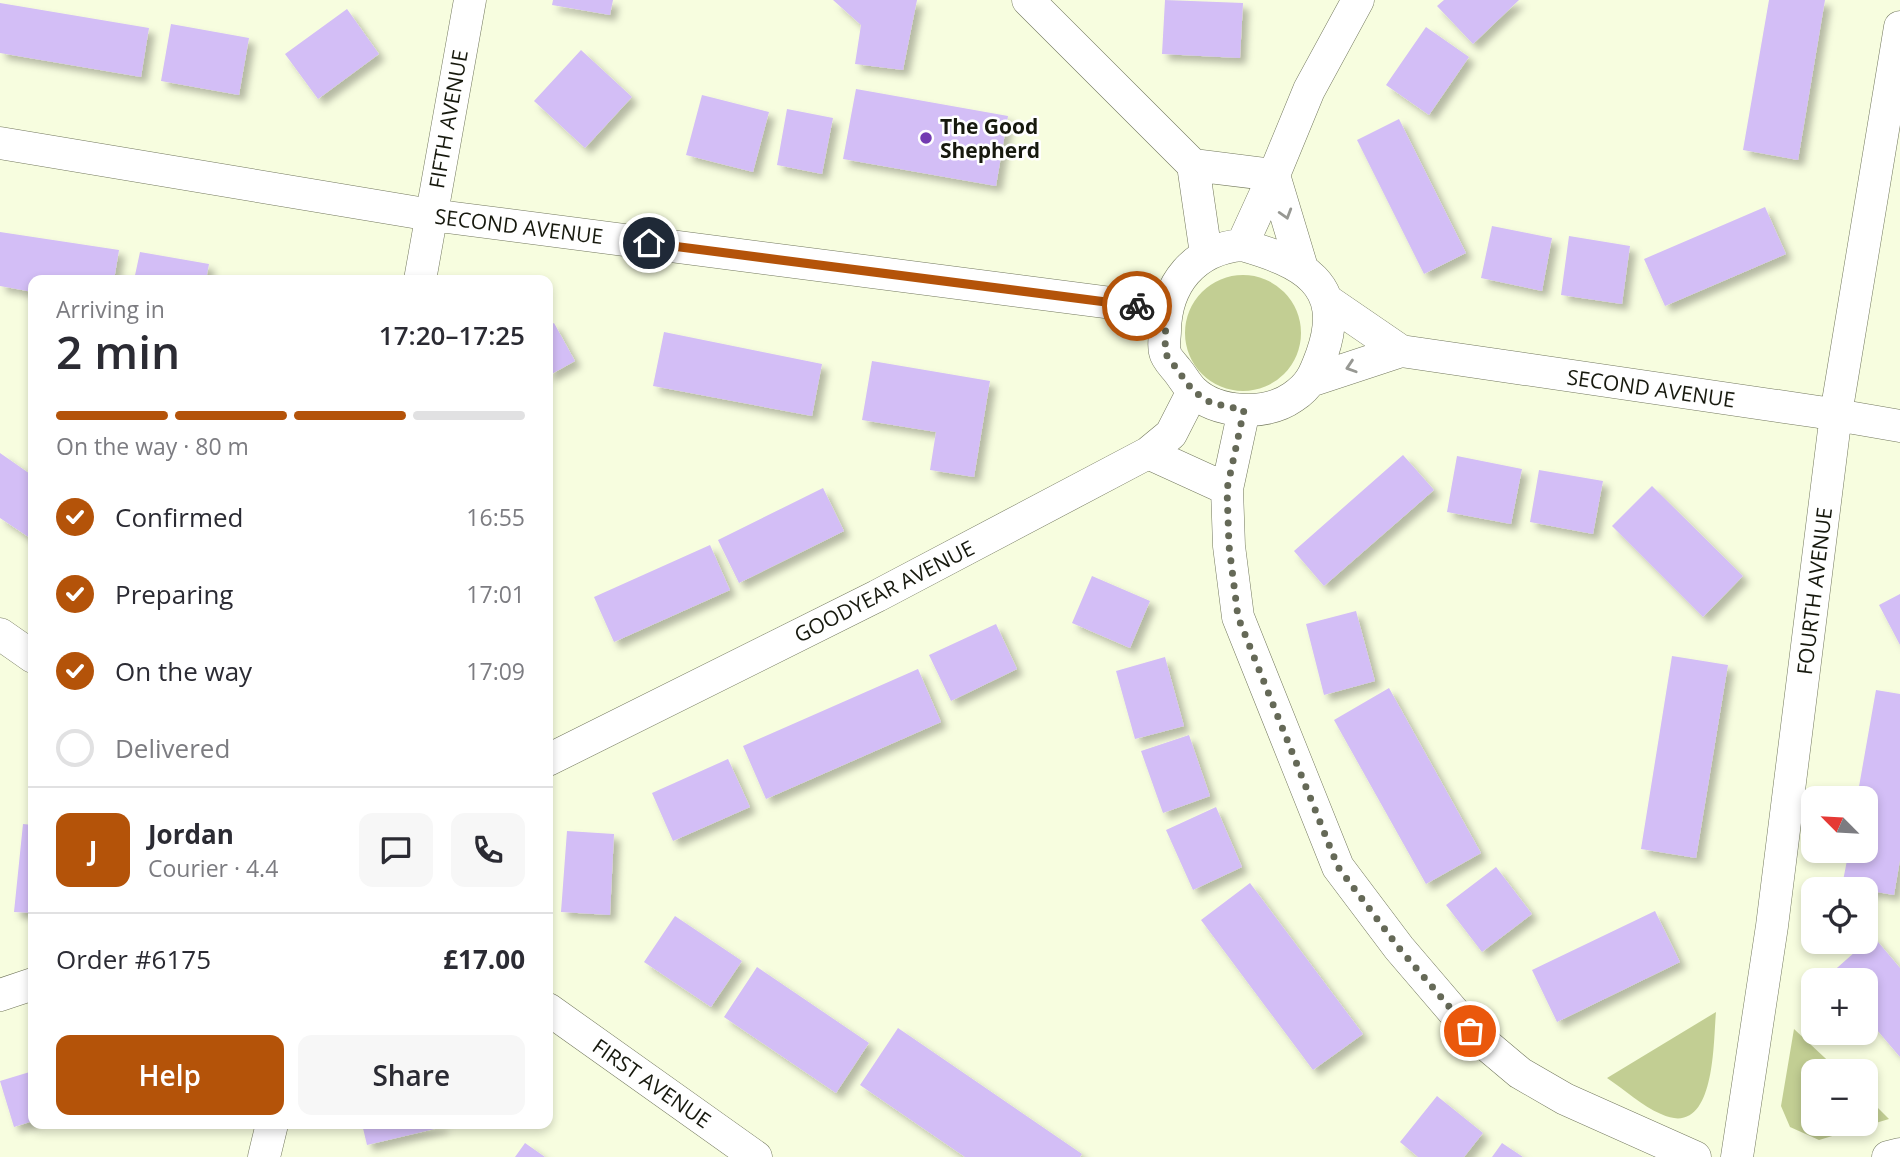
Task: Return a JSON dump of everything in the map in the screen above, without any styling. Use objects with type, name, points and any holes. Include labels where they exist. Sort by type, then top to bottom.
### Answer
[{"type":"street","name":"FIFTH AVENUE","points":[[421,275],[470,0]]},
{"type":"street","points":[[1028,0],[1193,165],[1206,254]]},
{"type":"street","points":[[1242,245],[1309,90],[1358,0]]},
{"type":"street","name":"FOURTH AVENUE","points":[[1737,1157],[1772,926],[1836,414],[1900,27]]},
{"type":"street","name":"SECOND AVENUE","points":[[0,143],[431,215],[1166,310]]},
{"type":"street","points":[[1193,165],[1274,175]]},
{"type":"street","points":[[1274,175],[1302,268]]},
{"type":"street","points":[[1242,245],[1278,255],[1302,268],[1319,286],[1328,301],[1326,341],[1313,380],[1292,399],[1266,408],[1244,410],[1211,403],[1193,391],[1165,353],[1166,310],[1181,276],[1206,254],[1227,246],[1242,245]]},
{"type":"street","name":"SECOND AVENUE","points":[[1328,301],[1401,351],[1836,414],[1900,426]]},
{"type":"street","name":"SECOND AVENUE","points":[[1313,380],[1401,351]]},
{"type":"street","name":"GOODYEAR AVENUE","points":[[553,758],[877,596],[1148,453],[1171,435],[1193,391]]},
{"type":"street","points":[[1244,410],[1227,489],[1229,546],[1238,617],[1338,867],[1399,948],[1470,1031],[1520,1073],[1564,1099],[1695,1157]]},
{"type":"street","points":[[1148,453],[1227,489]]},
{"type":"street","points":[[0,634],[28,654]]},
{"type":"street","points":[[0,995],[28,986]]},
{"type":"street","name":"FIRST AVENUE","points":[[553,1013],[756,1157]]},
{"type":"street","points":[[264,1157],[271,1129]]},
{"type":"street","points":[[1888,1157],[1900,1154]]},
{"type":"green space","points":[[1243,275],[1265,279],[1284,292],[1297,311],[1301,333],[1297,355],[1284,374],[1265,387],[1243,391],[1221,387],[1202,374],[1189,355],[1185,333],[1189,311],[1202,292],[1221,279]]},
{"type":"green space","points":[[1716,1012],[1708,1084],[1702,1101],[1692,1113],[1679,1118],[1661,1114],[1607,1078]]},
{"type":"green space","points":[[1794,1029],[1801,1036],[1801,1045],[1811,1045],[1826,1059],[1801,1059],[1801,1132],[1790,1127],[1781,1106]]},
{"type":"green space","points":[[1878,1108],[1889,1119],[1878,1122]]},
{"type":"green space","points":[[1810,1136],[1832,1136],[1819,1140]]},
{"type":"building","points":[[553,0],[613,0],[610,15],[552,5]]},
{"type":"building","points":[[833,0],[917,0],[903,70],[855,64],[861,25]]},
{"type":"building","points":[[1165,0],[1243,3],[1240,58],[1162,54]]},
{"type":"building","points":[[1444,0],[1519,0],[1473,44],[1437,6]]},
{"type":"building","points":[[1769,0],[1825,0],[1798,160],[1743,150]]},
{"type":"building","points":[[0,3],[149,28],[141,77],[0,53]]},
{"type":"building","points":[[347,9],[379,54],[318,99],[285,54]]},
{"type":"building","points":[[171,24],[249,38],[239,95],[161,81]]},
{"type":"building","points":[[1426,27],[1469,57],[1429,115],[1386,85]]},
{"type":"building","points":[[581,50],[632,97],[585,148],[534,101]]},
{"type":"building","name":"The Good Shepherd","points":[[856,89],[1008,116],[996,186],[843,159]]},
{"type":"building","points":[[702,95],[769,112],[753,172],[686,155]]},
{"type":"building","points":[[787,109],[833,118],[822,174],[777,165]]},
{"type":"building","points":[[1399,119],[1466,253],[1424,274],[1357,140]]},
{"type":"building","points":[[1765,207],[1786,254],[1665,306],[1644,259]]},
{"type":"building","points":[[1492,226],[1552,238],[1542,291],[1481,278]]},
{"type":"building","points":[[0,232],[119,250],[115,275],[28,275],[28,291],[0,286]]},
{"type":"building","points":[[1569,236],[1630,246],[1622,304],[1561,295]]},
{"type":"building","points":[[140,252],[209,264],[207,275],[135,275]]},
{"type":"building","points":[[553,324],[575,361],[553,373]]},
{"type":"building","points":[[664,332],[822,364],[812,416],[653,386]]},
{"type":"building","points":[[872,361],[990,381],[974,477],[930,470],[936,432],[862,420]]},
{"type":"building","points":[[0,453],[28,473],[28,537],[0,518]]},
{"type":"building","points":[[1403,455],[1434,490],[1324,586],[1294,551]]},
{"type":"building","points":[[1457,456],[1522,469],[1511,524],[1447,512]]},
{"type":"building","points":[[1539,470],[1603,481],[1593,534],[1530,522]]},
{"type":"building","points":[[1652,486],[1743,576],[1703,617],[1612,526]]},
{"type":"building","points":[[823,488],[844,531],[739,583],[718,540]]},
{"type":"building","points":[[710,545],[730,590],[614,642],[594,597]]},
{"type":"building","points":[[1092,576],[1150,601],[1130,648],[1072,623]]},
{"type":"building","points":[[1900,594],[1900,645],[1879,605]]},
{"type":"building","points":[[1356,611],[1375,681],[1324,695],[1306,624]]},
{"type":"building","points":[[996,624],[1017,669],[951,701],[929,655]]},
{"type":"building","points":[[1672,656],[1728,665],[1696,858],[1641,849]]},
{"type":"building","points":[[1165,657],[1184,726],[1135,739],[1116,671]]},
{"type":"building","points":[[918,669],[941,722],[766,799],[743,746]]},
{"type":"building","points":[[1389,688],[1481,853],[1426,884],[1334,720]]},
{"type":"building","points":[[1876,690],[1900,694],[1900,860],[1894,895],[1878,892],[1878,877],[1844,877],[1846,863],[1878,863],[1878,786],[1859,786]]},
{"type":"building","points":[[1189,735],[1210,796],[1163,813],[1141,751]]},
{"type":"building","points":[[728,759],[750,807],[673,841],[652,793]]},
{"type":"building","points":[[1216,807],[1242,867],[1193,890],[1166,830]]},
{"type":"building","points":[[23,824],[28,824],[28,913],[14,912]]},
{"type":"building","points":[[567,831],[614,834],[610,915],[561,912]]},
{"type":"building","points":[[1496,867],[1532,914],[1482,952],[1446,905]]},
{"type":"building","points":[[1250,883],[1363,1034],[1313,1070],[1201,920]]},
{"type":"building","points":[[1655,911],[1680,962],[1557,1022],[1532,970]]},
{"type":"building","points":[[675,916],[742,961],[711,1007],[644,962]]},
{"type":"building","points":[[1878,942],[1900,968],[1900,1057],[1878,1031],[1878,968],[1837,968],[1853,954],[1878,954]]},
{"type":"building","points":[[757,967],[869,1043],[836,1093],[724,1017]]},
{"type":"building","points":[[898,1028],[1082,1154],[1080,1157],[965,1157],[860,1085]]},
{"type":"building","points":[[28,1073],[28,1123],[14,1127],[0,1081]]},
{"type":"building","points":[[1437,1096],[1483,1133],[1464,1157],[1418,1157],[1400,1142]]},
{"type":"building","points":[[363,1129],[435,1129],[367,1145]]},
{"type":"building","points":[[525,1143],[545,1157],[515,1157]]},
{"type":"building","points":[[1502,1143],[1523,1157],[1492,1157]]},
{"type":"way so far","points":[[1137,306],[1166,310],[1165,353],[1193,391],[1211,403],[1244,410],[1227,489],[1229,546],[1238,617],[1338,867],[1399,948],[1470,1031]]},
{"type":"place","name":"The Good Shepherd","points":[[926,138]]},
{"type":"route","points":[[649,243],[1137,306]]}]
